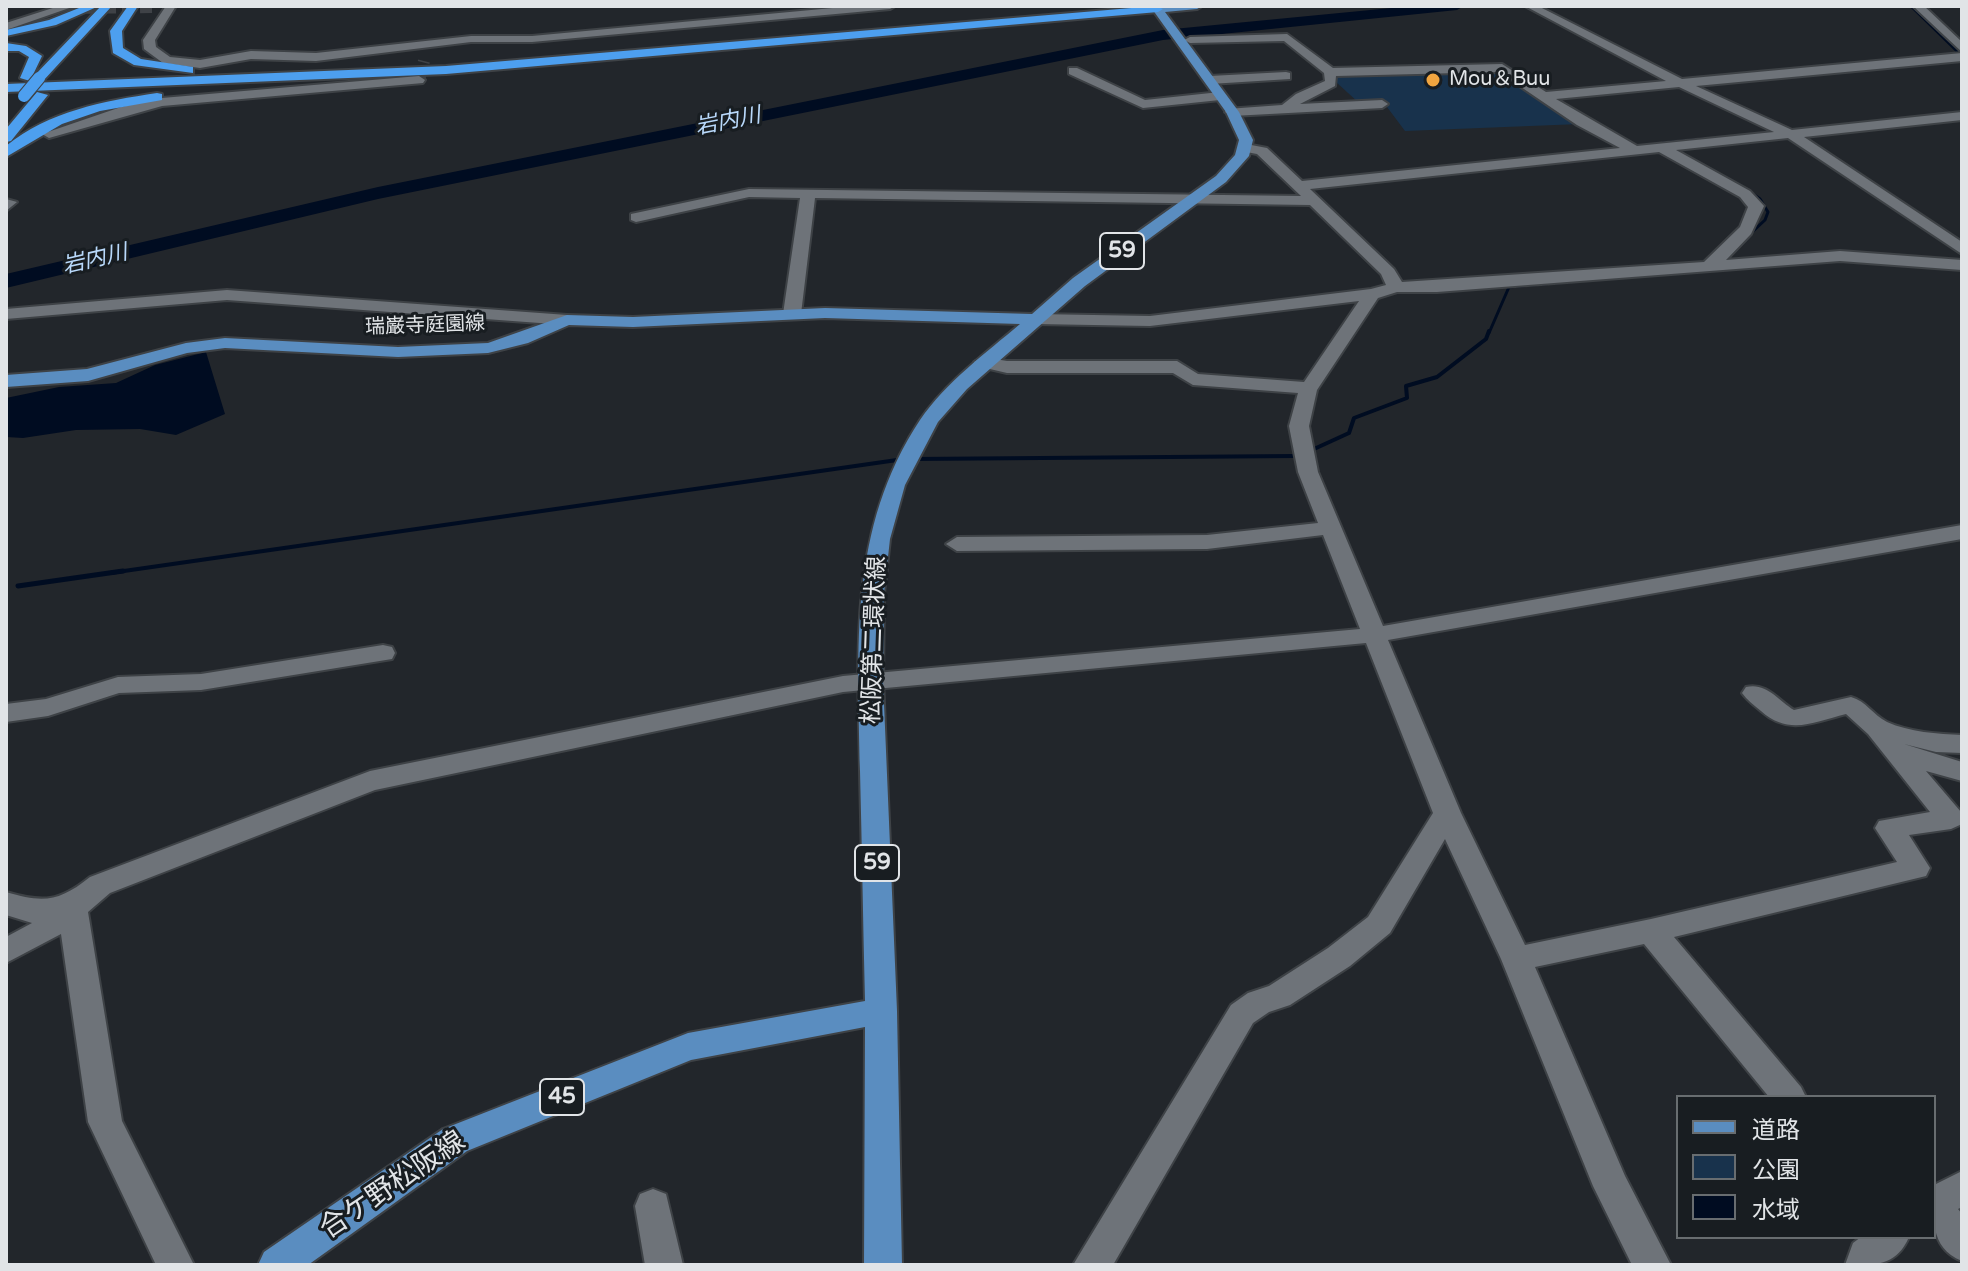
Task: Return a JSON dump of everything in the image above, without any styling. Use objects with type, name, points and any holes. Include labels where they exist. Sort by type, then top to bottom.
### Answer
[{"type":"highway","points":[[6,33],[52,23],[94,6]]},
{"type":"highway","points":[[6,117],[11,94],[33,78],[107,6]]},
{"type":"highway","points":[[6,138],[122,6]]},
{"type":"highway","points":[[133,6],[116,31],[114,41],[117,50],[138,62],[206,71],[343,71]]},
{"type":"highway","points":[[11,94],[631,51],[1155,7]]},
{"type":"highway","points":[[6,153],[28,136],[52,124],[124,102],[191,92],[1155,7]]},
{"type":"highway","points":[[6,47],[22,48],[36,56],[33,78]]},
{"type":"highway","points":[[11,94],[446,70]]},
{"type":"main road","points":[[1155,7],[1197,6]]},
{"type":"main road","points":[[1155,7],[1182,36],[1232,112],[1246,140],[1246,148]]},
{"type":"main road","name":"松阪第二環状線","points":[[883,1265],[881,1011],[871,680],[876,553],[889,504],[907,458],[939,409],[983,362],[1079,282],[1229,172],[1246,148]]},
{"type":"main road","name":"瑞巌寺庭園線","points":[[6,381],[88,375],[186,348],[225,343],[398,352],[488,348],[522,339],[567,320],[633,322],[792,314],[1036,319]]},
{"type":"main road","name":"合ケ野松阪線","points":[[277,1265],[455,1140],[688,1047],[881,1011]]},
{"type":"street","points":[[171,6],[149,40],[150,49],[167,60],[185,64],[251,55],[316,57],[471,39],[564,36],[890,6]]},
{"type":"street","points":[[156,7],[171,6]]},
{"type":"street","points":[[1530,6],[1678,82],[1788,132],[1962,249]]},
{"type":"street","points":[[1918,6],[1960,54]]},
{"type":"street","points":[[6,27],[67,8]]},
{"type":"street","points":[[1182,36],[1287,37],[1330,72],[1502,68],[1634,150]]},
{"type":"street","points":[[424,61],[428,45]]},
{"type":"street","points":[[1544,96],[1960,54]]},
{"type":"street","points":[[1073,71],[1143,104],[1220,96]]},
{"type":"street","points":[[1286,109],[1313,90],[1331,83],[1330,72]]},
{"type":"street","points":[[1210,80],[1286,76]]},
{"type":"street","points":[[49,134],[162,102],[419,80]]},
{"type":"street","points":[[1232,112],[1382,104]]},
{"type":"street","points":[[1301,186],[1788,132],[1960,117]]},
{"type":"street","points":[[1667,147],[1745,194],[1756,206],[1755,215],[1715,266]]},
{"type":"street","points":[[1246,148],[1262,151],[1301,186],[1388,272],[1396,287]]},
{"type":"street","points":[[636,217],[749,193],[1317,201]]},
{"type":"street","points":[[792,314],[808,194]]},
{"type":"street","points":[[1036,319],[1150,321],[1372,294],[1396,287],[1437,287],[1840,256],[1962,265]]},
{"type":"street","points":[[1372,294],[1309,388],[1299,431],[1308,472],[1447,813],[1516,959],[1611,1186],[1652,1265]]},
{"type":"street","points":[[6,314],[227,295],[567,320]]},
{"type":"street","points":[[983,362],[1007,367],[1177,367],[1193,379],[1309,388]]},
{"type":"street","points":[[957,544],[1207,542],[1330,528]]},
{"type":"street","points":[[6,951],[44,931],[100,885],[370,781],[871,680],[1373,635],[1962,532]]},
{"type":"street","points":[[6,713],[48,707],[118,685],[201,682],[383,653]]},
{"type":"street","points":[[1516,959],[1651,931],[1916,868],[1889,828],[1951,819],[1877,728],[1851,705],[1835,706],[1801,719],[1788,719],[1755,693]]},
{"type":"street","points":[[1877,728],[1936,743],[1962,744]]},
{"type":"street","points":[[1896,752],[1962,772]]},
{"type":"street","points":[[1092,1265],[1242,1014],[1259,1002],[1279,996],[1339,957],[1379,925],[1447,813]]},
{"type":"street","points":[[6,903],[32,912],[72,906]]},
{"type":"street","points":[[72,906],[105,1122],[175,1265]]},
{"type":"street","points":[[1651,931],[1787,1095]]},
{"type":"street","points":[[1936,1204],[1962,1188]]},
{"type":"street","points":[[653,1206],[664,1265]]},
{"type":"street","points":[[1936,1208],[1962,1243]]},
{"type":"street","points":[[1864,1265],[1866,1256],[1888,1239]]},
{"type":"green space","points":[[1498,69],[1580,124],[1405,131],[1384,103],[1359,103],[1332,75]]},
{"type":"water","points":[[206,352],[225,414],[176,435],[140,429],[76,430],[23,438],[6,437],[6,398],[59,387],[116,383],[155,365]]},
{"type":"waterway","name":"岩内川","points":[[6,281],[378,193],[1163,35],[1457,6]]},
{"type":"waterway","points":[[1911,6],[1962,56]]},
{"type":"waterway","points":[[1668,146],[1663,143],[1703,139]]},
{"type":"waterway","points":[[1747,190],[1760,199],[1768,212],[1765,220],[1750,234]]},
{"type":"waterway","points":[[1489,333],[1509,287],[1714,269]]},
{"type":"waterway","points":[[1314,449],[1349,433],[1354,418],[1407,398],[1406,386],[1437,377],[1486,339],[1489,331]]},
{"type":"waterway","points":[[914,459],[1295,456]]},
{"type":"waterway","points":[[110,573],[904,459]]},
{"type":"waterway","points":[[18,586],[123,571]]},
{"type":"tunnel","points":[[68,8],[156,7]]},
{"type":"tunnel","points":[[419,80],[424,61]]},
{"type":"place","name":"Mou＆Buu","points":[[1433,80]]}]
